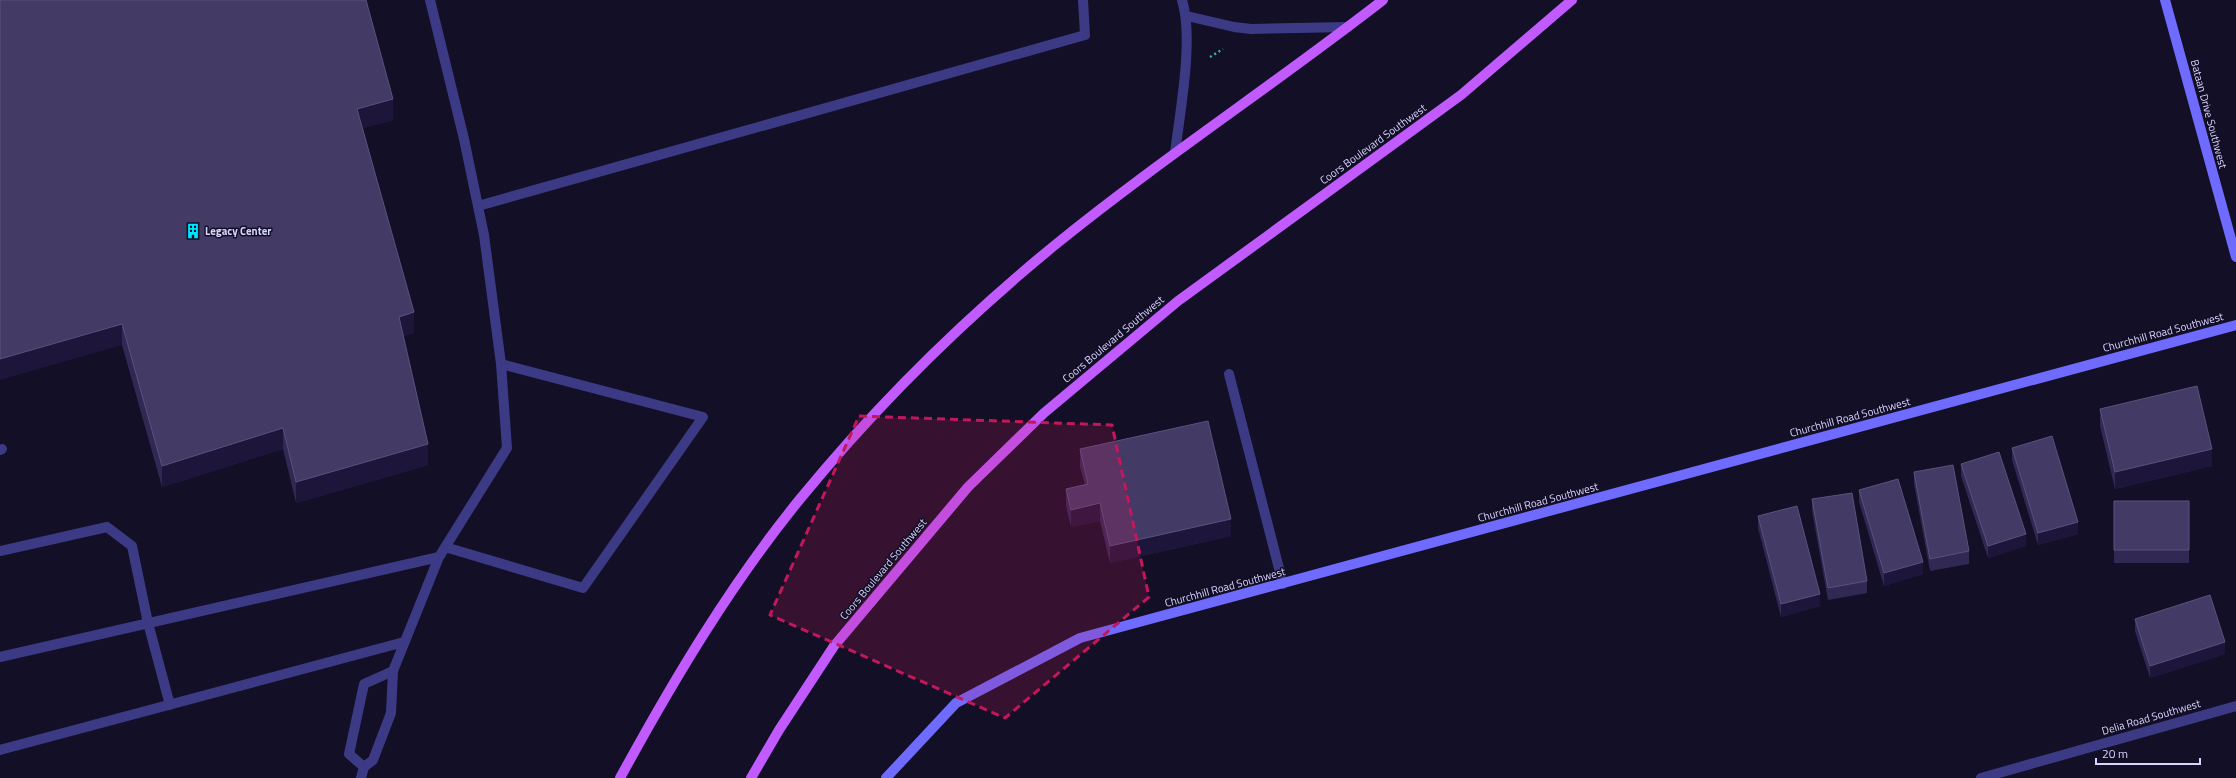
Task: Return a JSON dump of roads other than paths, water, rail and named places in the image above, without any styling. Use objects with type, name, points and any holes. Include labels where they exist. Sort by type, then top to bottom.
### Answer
[{"type":"main road","points":[[620,778],[670,687],[732,591],[798,501],[864,424],[960,328],[1043,256],[1175,153],[1383,0]]},
{"type":"main road","name":"Coors Boulevard Southwest","points":[[751,778],[779,730],[834,646],[968,487],[1044,413],[1178,300],[1461,95],[1572,0]]},
{"type":"street","points":[[361,778],[364,767],[373,760],[391,713],[393,671],[438,557],[507,448],[501,364],[484,235],[464,139],[430,0]]},
{"type":"street","points":[[478,206],[1085,35],[1082,0]]},
{"type":"street","points":[[1175,153],[1184,69],[1187,16],[1182,0]]},
{"type":"street","name":"Bataan Drive Southwest","points":[[2165,0],[2236,257]]},
{"type":"street","points":[[1187,16],[1234,27],[1252,29],[1348,27]]},
{"type":"street","name":"Churchhill Road Southwest","points":[[886,778],[956,703],[1080,638],[2236,325]]},
{"type":"street","points":[[445,547],[583,588],[703,417],[501,364]]},
{"type":"street","points":[[1229,374],[1283,584]]},
{"type":"street","points":[[0,551],[107,527],[132,546],[148,623],[170,705]]},
{"type":"street","points":[[0,657],[438,557]]},
{"type":"street","points":[[0,750],[404,642]]},
{"type":"street","points":[[364,767],[349,754],[364,684],[393,671]]},
{"type":"street","name":"Delia Road Southwest","points":[[1981,778],[2236,706]]},
{"type":"place","name":"Legacy Center","points":[[193,231]]}]
